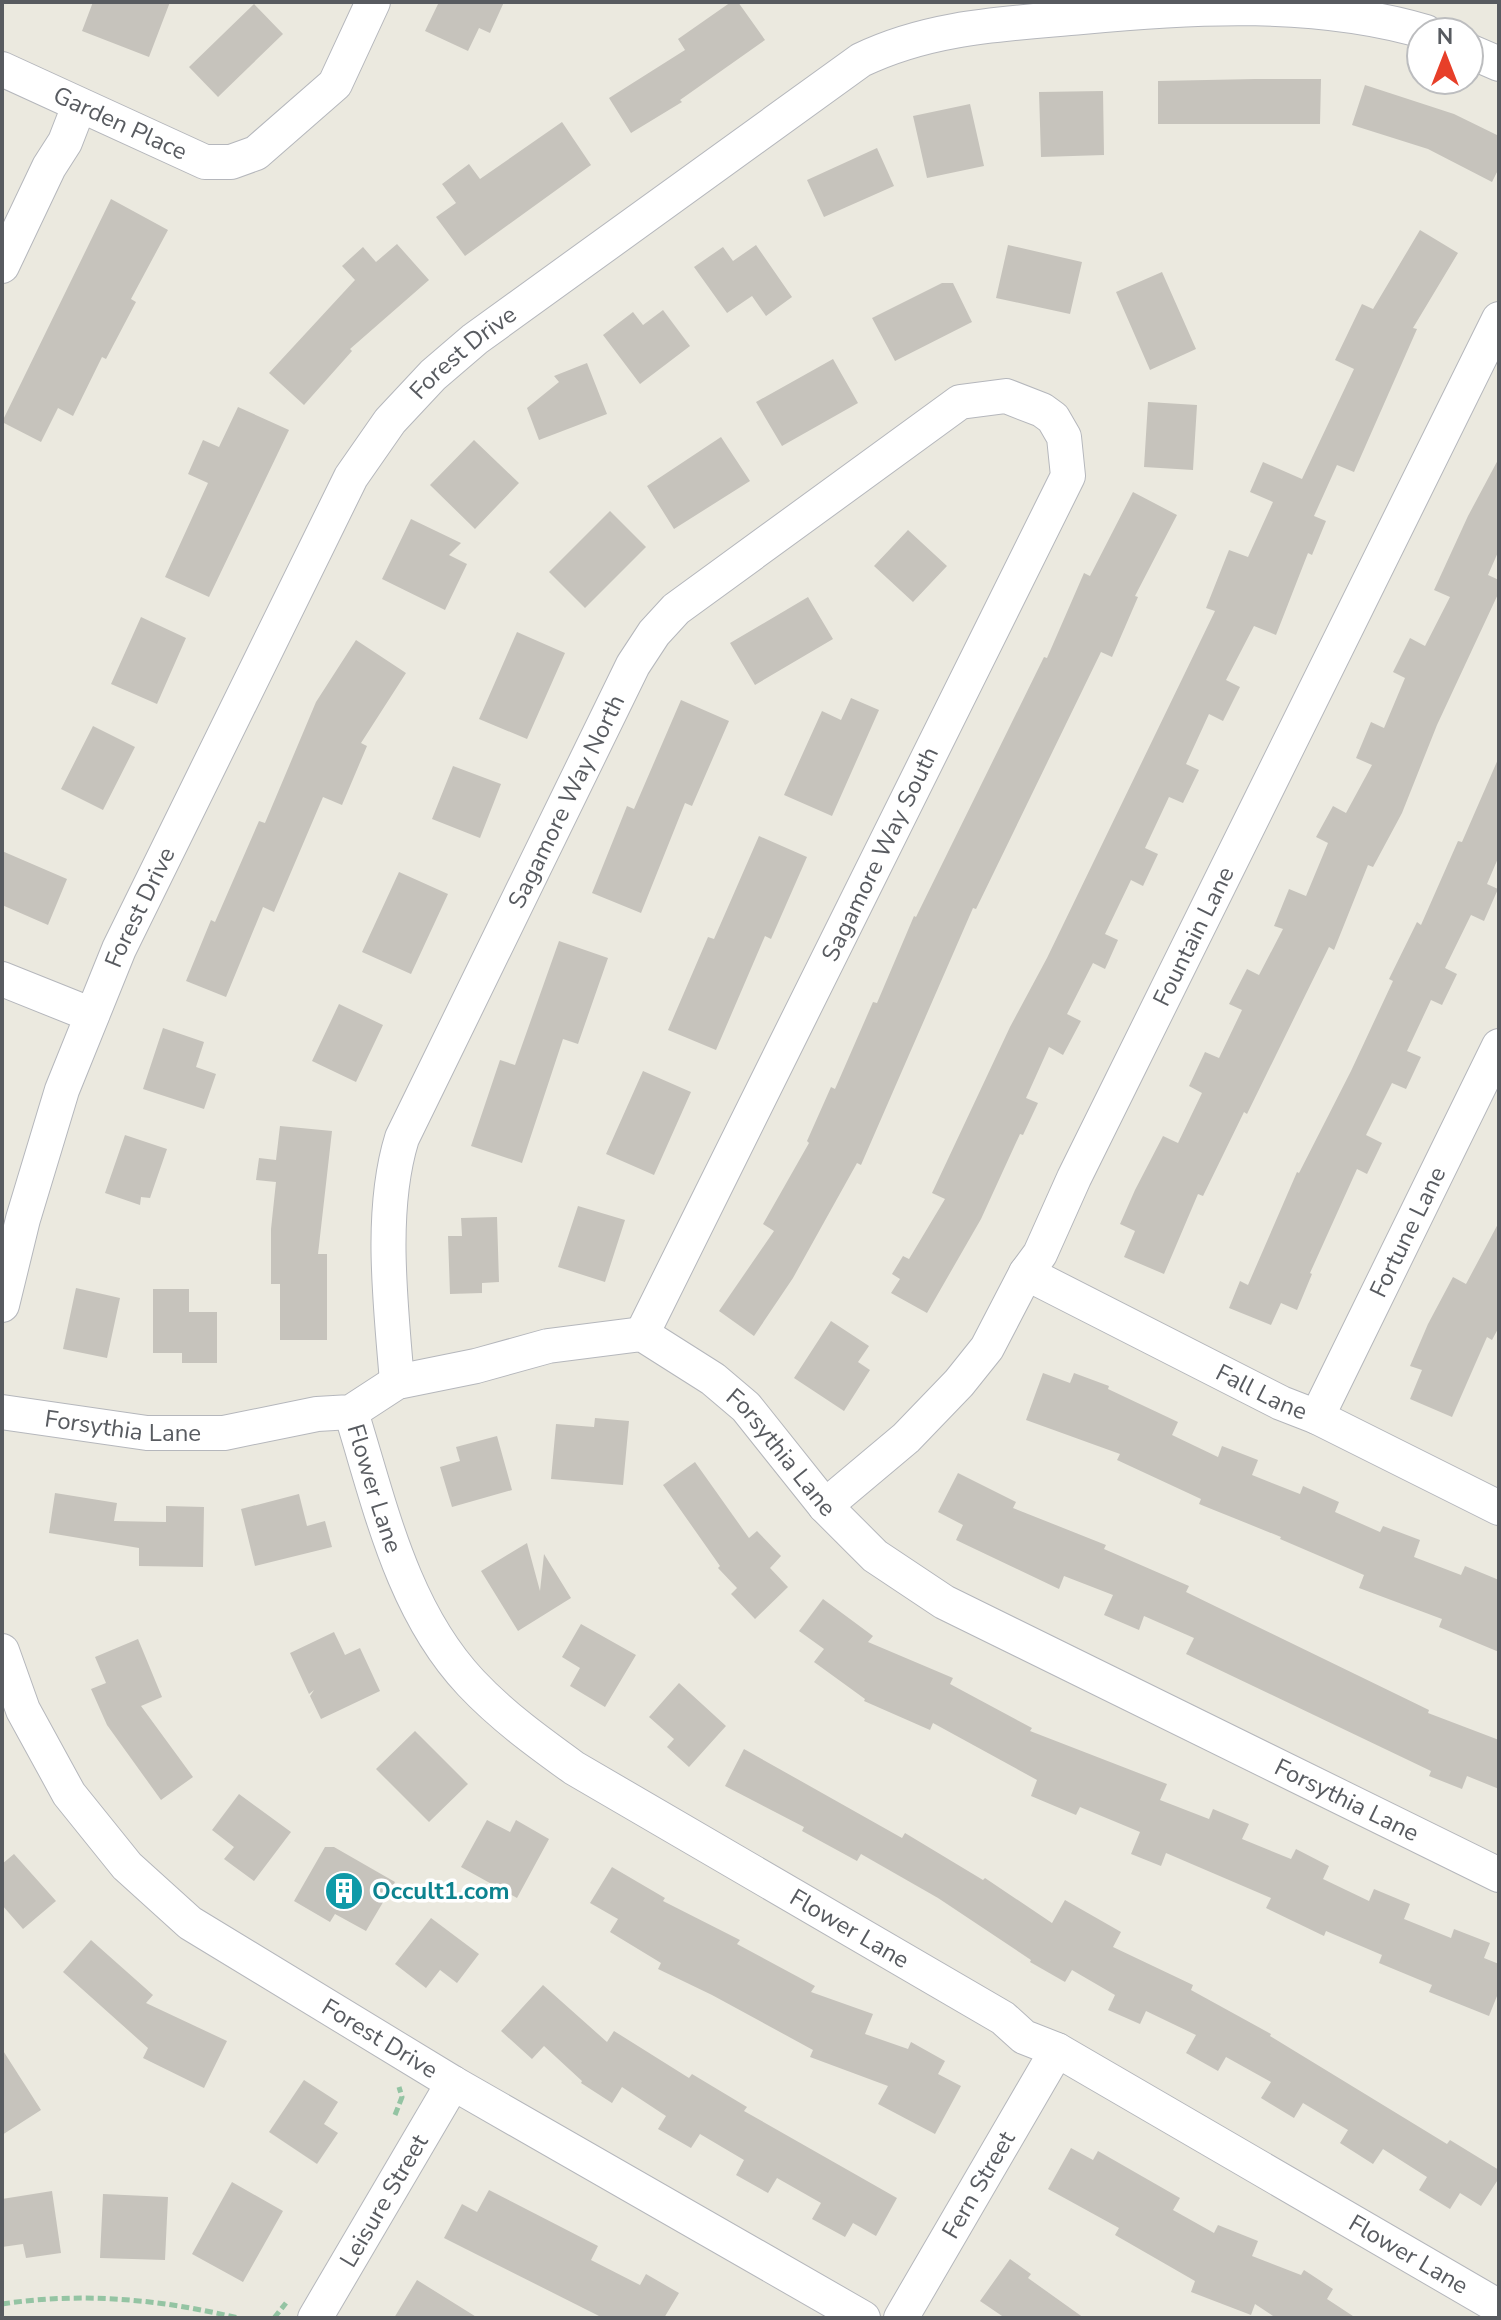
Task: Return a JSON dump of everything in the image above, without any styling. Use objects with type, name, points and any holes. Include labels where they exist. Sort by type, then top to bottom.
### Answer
[{"type":"street","name":"Garden Place","points":[[2,69],[205,162],[231,162],[256,153],[335,84],[373,2]]},
{"type":"street","name":"Forest Drive","points":[[2,1305],[23,1219],[62,1090],[119,949],[351,477],[390,421],[433,375],[475,339],[861,60],[887,48],[954,29],[1147,6],[1232,2],[1325,5],[1405,24]]},
{"type":"street","points":[[2,266],[49,167],[65,142],[79,106]]},
{"type":"street","name":"Fountain Lane","points":[[825,1506],[906,1438],[959,1383],[987,1348],[1026,1273],[1040,1254],[1074,1178],[1499,319]]},
{"type":"street","name":"Sagamore Way South","points":[[642,1334],[1068,476],[1064,437],[1053,418],[1042,410],[1006,396]]},
{"type":"street","name":"Sagamore Way North","points":[[397,1382],[388,1208],[394,1164],[402,1138],[633,665],[654,633],[676,609],[960,402],[1006,396]]},
{"type":"street","points":[[2,979],[92,1015]]},
{"type":"street","name":"Fortune Lane","points":[[1317,1417],[1499,1046]]},
{"type":"street","name":"Fall Lane","points":[[1026,1273],[1281,1403],[1317,1417],[1499,1508]]},
{"type":"street","name":"Forsythia Lane","points":[[2,1412],[147,1433],[224,1433],[317,1414],[351,1412],[397,1382],[476,1366],[548,1346],[642,1334],[713,1379],[746,1407],[825,1506],[875,1556],[944,1602],[1499,1875]]},
{"type":"street","name":"Flower Lane","points":[[351,1412],[394,1552],[427,1625],[469,1682],[516,1726],[574,1768],[1003,2018],[1024,2037],[1057,2050],[1499,2307]]},
{"type":"street","name":"Forest Drive","points":[[2,1651],[23,1710],[69,1794],[127,1866],[190,1923],[453,2083],[863,2318]]},
{"type":"street","name":"Fern Street","points":[[901,2318],[1057,2050]]},
{"type":"street","name":"Leisure Street","points":[[303,2306],[453,2083]]},
{"type":"path","points":[[389,2127],[402,2097],[393,2078]]},
{"type":"path","points":[[2,2304],[72,2297],[137,2300],[238,2318]]},
{"type":"path","points":[[274,2318],[303,2306]]},
{"type":"building","points":[[93,2],[170,2],[149,57],[82,31]]},
{"type":"building","points":[[439,2],[504,2],[490,33],[479,28],[468,51],[425,31]]},
{"type":"building","points":[[731,2],[738,2],[765,40],[680,100],[682,102],[631,133],[609,98],[685,50],[678,39]]},
{"type":"building","points":[[254,4],[283,34],[218,97],[189,67]]},
{"type":"building","points":[[1321,79],[1320,124],[1158,124],[1158,81]]},
{"type":"building","points":[[1365,85],[1454,114],[1499,136],[1499,168],[1492,182],[1428,149],[1352,125]]},
{"type":"building","points":[[1103,91],[1104,155],[1041,157],[1039,92]]},
{"type":"building","points":[[970,104],[984,166],[927,178],[913,116]]},
{"type":"building","points":[[562,122],[591,165],[465,256],[436,217],[456,203],[442,184],[469,164],[480,179]]},
{"type":"building","points":[[877,148],[894,186],[824,217],[807,180]]},
{"type":"building","points":[[111,199],[168,230],[131,299],[136,302],[106,359],[102,357],[73,416],[58,408],[41,442],[2,422]]},
{"type":"building","points":[[1420,230],[1458,253],[1413,328],[1417,329],[1354,472],[1337,465],[1314,516],[1326,521],[1312,555],[1308,553],[1276,635],[1254,626],[1226,680],[1240,687],[1223,721],[1209,714],[1186,764],[1199,770],[1183,803],[1169,797],[1145,848],[1158,854],[1143,886],[1131,880],[1105,934],[1118,940],[1105,969],[1093,963],[1067,1014],[1081,1021],[1063,1055],[1049,1047],[1026,1098],[1038,1103],[1023,1135],[1020,1134],[981,1219],[927,1313],[891,1293],[900,1279],[892,1274],[903,1256],[909,1259],[945,1199],[932,1193],[1010,1027],[1047,958],[1215,611],[1206,608],[1229,550],[1248,557],[1273,502],[1250,492],[1263,462],[1302,479],[1354,369],[1335,360],[1362,304],[1373,309]]},
{"type":"building","points":[[397,244],[429,280],[350,349],[352,351],[304,405],[269,373],[355,280],[342,266],[363,247],[376,262]]},
{"type":"building","points":[[756,245],[792,297],[766,316],[752,296],[727,313],[694,267],[723,247],[733,261]]},
{"type":"building","points":[[1008,245],[1082,262],[1070,314],[996,298]]},
{"type":"building","points":[[1162,272],[1196,349],[1150,370],[1116,292]]},
{"type":"building","points":[[942,283],[953,283],[972,322],[895,361],[872,318]]},
{"type":"building","points":[[663,310],[690,346],[640,384],[603,335],[633,312],[643,325]]},
{"type":"building","points":[[833,359],[858,403],[782,446],[756,402]]},
{"type":"building","points":[[587,363],[607,414],[539,440],[527,408],[559,382],[554,376]]},
{"type":"building","points":[[1148,402],[1197,405],[1193,470],[1144,467]]},
{"type":"building","points":[[238,407],[289,430],[209,597],[165,577],[208,483],[188,474],[203,440],[219,447]]},
{"type":"building","points":[[721,437],[750,481],[674,529],[647,486]]},
{"type":"building","points":[[474,440],[519,483],[475,529],[430,485]]},
{"type":"building","points":[[1499,458],[1499,550],[1488,575],[1499,580],[1499,592],[1437,725],[1402,813],[1373,867],[1368,865],[1334,950],[1329,947],[1247,1114],[1244,1112],[1203,1196],[1198,1194],[1164,1274],[1124,1257],[1135,1231],[1120,1224],[1135,1190],[1163,1136],[1178,1143],[1202,1093],[1189,1086],[1205,1052],[1219,1058],[1242,1010],[1229,1004],[1247,969],[1259,975],[1283,929],[1274,926],[1289,889],[1306,896],[1328,843],[1316,837],[1333,806],[1346,813],[1372,765],[1356,758],[1371,722],[1384,728],[1405,678],[1393,672],[1410,638],[1425,646],[1450,597],[1434,590]]},
{"type":"building","points":[[1133,492],[1177,515],[1135,596],[1138,597],[1112,657],[1101,652],[976,909],[973,908],[861,1165],[857,1163],[793,1278],[754,1336],[719,1311],[774,1231],[763,1224],[809,1143],[807,1141],[831,1087],[835,1089],[873,1002],[877,1003],[914,916],[1044,657],[1047,658],[1084,573],[1090,576]]},
{"type":"building","points":[[610,511],[646,547],[585,608],[549,572]]},
{"type":"building","points":[[411,519],[461,543],[449,555],[467,564],[445,610],[382,579]]},
{"type":"building","points":[[908,530],[947,566],[913,602],[874,566]]},
{"type":"building","points":[[808,597],[833,639],[755,685],[730,643]]},
{"type":"building","points":[[141,617],[186,638],[157,704],[111,684]]},
{"type":"building","points":[[517,632],[565,653],[527,739],[479,719]]},
{"type":"building","points":[[356,640],[406,673],[361,743],[367,746],[342,805],[323,797],[274,912],[263,907],[226,997],[186,981],[211,920],[215,922],[259,821],[265,823],[316,702]]},
{"type":"building","points":[[851,698],[879,710],[832,816],[784,795],[822,711],[841,720]]},
{"type":"building","points":[[681,700],[729,721],[692,806],[685,803],[641,913],[592,893],[627,806],[634,809]]},
{"type":"building","points":[[93,726],[135,747],[103,810],[61,789]]},
{"type":"building","points":[[1499,757],[1499,856],[1487,884],[1498,889],[1484,921],[1471,915],[1445,968],[1457,974],[1442,1005],[1431,1000],[1407,1051],[1421,1057],[1406,1089],[1392,1083],[1366,1135],[1382,1143],[1367,1174],[1357,1169],[1310,1273],[1297,1310],[1281,1303],[1271,1325],[1229,1308],[1240,1281],[1248,1285],[1297,1172],[1351,1071],[1393,981],[1389,979],[1417,922],[1421,925]]},
{"type":"building","points":[[453,766],[501,784],[480,838],[432,819]]},
{"type":"building","points":[[759,836],[807,857],[771,939],[765,936],[716,1050],[668,1030],[708,937],[714,939]]},
{"type":"building","points":[[2,851],[67,879],[48,925],[2,905]]},
{"type":"building","points":[[399,872],[448,894],[411,974],[362,952]]},
{"type":"building","points":[[559,941],[608,958],[578,1044],[563,1039],[522,1163],[471,1146],[500,1060],[515,1065]]},
{"type":"building","points":[[339,1004],[383,1025],[356,1082],[312,1061]]},
{"type":"building","points":[[163,1028],[204,1042],[196,1067],[216,1074],[204,1109],[143,1089]]},
{"type":"building","points":[[643,1071],[691,1092],[654,1175],[606,1154]]},
{"type":"building","points":[[280,1126],[332,1131],[318,1254],[327,1254],[327,1340],[280,1340],[280,1284],[271,1284],[271,1229],[276,1182],[256,1180],[259,1158],[276,1160]]},
{"type":"building","points":[[125,1135],[167,1149],[150,1198],[141,1197],[140,1205],[105,1193]]},
{"type":"building","points":[[578,1206],[625,1220],[605,1282],[558,1267]]},
{"type":"building","points":[[497,1217],[499,1282],[482,1283],[482,1293],[450,1294],[448,1236],[462,1236],[461,1218]]},
{"type":"building","points":[[1499,1222],[1499,1327],[1492,1340],[1487,1337],[1452,1417],[1410,1399],[1422,1370],[1410,1366],[1453,1277],[1466,1284]]},
{"type":"building","points":[[76,1288],[120,1298],[107,1358],[63,1349]]},
{"type":"building","points":[[153,1289],[189,1289],[189,1312],[217,1312],[217,1363],[182,1363],[182,1353],[153,1353]]},
{"type":"building","points":[[831,1321],[869,1346],[858,1362],[870,1370],[844,1411],[794,1378]]},
{"type":"building","points":[[1043,1373],[1070,1383],[1074,1373],[1109,1386],[1108,1389],[1178,1422],[1172,1435],[1218,1457],[1222,1446],[1258,1460],[1252,1475],[1300,1494],[1303,1486],[1339,1502],[1335,1512],[1380,1532],[1383,1526],[1420,1540],[1414,1557],[1461,1575],[1465,1566],[1499,1580],[1499,1652],[1439,1627],[1442,1619],[1359,1588],[1364,1575],[1199,1504],[1201,1499],[1117,1460],[1120,1454],[1026,1420]]},
{"type":"building","points":[[595,1418],[629,1421],[623,1485],[551,1479],[556,1424],[594,1427]]},
{"type":"building","points":[[497,1436],[512,1490],[452,1507],[440,1467],[460,1461],[456,1447]]},
{"type":"building","points":[[695,1462],[749,1538],[757,1531],[781,1556],[770,1568],[788,1587],[755,1619],[731,1594],[737,1588],[718,1568],[720,1566],[663,1485]]},
{"type":"building","points":[[958,1473],[1016,1502],[1013,1508],[1106,1545],[1104,1549],[1189,1586],[1186,1592],[1429,1710],[1428,1713],[1499,1740],[1499,1789],[1467,1776],[1462,1789],[1429,1776],[1431,1771],[1186,1654],[1194,1638],[1144,1616],[1139,1630],[1104,1615],[1113,1595],[1064,1576],[1059,1589],[956,1540],[963,1525],[938,1512]]},
{"type":"building","points":[[55,1493],[117,1503],[114,1521],[166,1522],[166,1506],[204,1507],[203,1567],[139,1566],[139,1548],[49,1533]]},
{"type":"building","points":[[299,1494],[307,1526],[325,1521],[332,1547],[255,1566],[241,1509]]},
{"type":"building","points":[[527,1543],[540,1591],[544,1554],[571,1598],[518,1631],[481,1571]]},
{"type":"building","points":[[823,1599],[873,1636],[868,1642],[953,1678],[950,1684],[1032,1728],[1030,1731],[1167,1784],[1160,1800],[1209,1819],[1213,1809],[1249,1824],[1242,1839],[1291,1859],[1296,1849],[1329,1866],[1323,1879],[1369,1901],[1374,1889],[1410,1904],[1404,1919],[1451,1938],[1454,1929],[1490,1943],[1484,1958],[1499,1964],[1499,1991],[1489,2016],[1429,1992],[1432,1985],[1379,1963],[1382,1955],[1326,1931],[1324,1936],[1266,1908],[1271,1898],[1166,1853],[1161,1866],[1131,1854],[1140,1832],[1080,1807],[1076,1815],[1031,1796],[1037,1780],[933,1723],[930,1730],[864,1701],[814,1662],[824,1649],[799,1631]]},
{"type":"building","points":[[581,1624],[636,1655],[605,1707],[570,1686],[580,1668],[562,1657]]},
{"type":"building","points":[[334,1632],[345,1655],[360,1648],[380,1691],[321,1719],[310,1696],[314,1690],[309,1694],[290,1653]]},
{"type":"building","points":[[138,1639],[162,1697],[141,1706],[193,1777],[161,1800],[107,1725],[91,1689],[106,1683],[95,1657]]},
{"type":"building","points":[[679,1683],[726,1726],[689,1767],[667,1747],[674,1739],[649,1717]]},
{"type":"building","points":[[415,1731],[468,1784],[429,1822],[376,1769]]},
{"type":"building","points":[[744,1749],[902,1838],[905,1833],[983,1880],[985,1878],[1052,1923],[1065,1900],[1121,1932],[1113,1947],[1193,1985],[1191,1990],[1271,2034],[1447,2144],[1450,2140],[1499,2170],[1499,2178],[1481,2206],[1460,2193],[1450,2209],[1419,2190],[1427,2177],[1383,2149],[1373,2164],[1340,2143],[1348,2130],[1303,2103],[1294,2118],[1261,2098],[1271,2082],[1226,2057],[1218,2071],[1186,2053],[1196,2035],[1146,2011],[1140,2024],[1108,2010],[1115,1995],[1072,1970],[1065,1982],[1030,1962],[938,1898],[861,1854],[857,1861],[802,1831],[804,1827],[725,1786]]},
{"type":"building","points":[[239,1794],[291,1832],[254,1881],[224,1859],[234,1847],[212,1830]]},
{"type":"building","points":[[487,1820],[510,1832],[516,1820],[549,1839],[517,1898],[461,1867]]},
{"type":"building","name":"Occult1.com","points":[[325,1847],[334,1847],[395,1882],[366,1931],[335,1914],[330,1922],[294,1901]]},
{"type":"building","points":[[14,1854],[56,1901],[23,1929],[2,1905],[2,1864]]},
{"type":"building","points":[[612,1867],[665,1898],[663,1901],[740,1940],[737,1944],[815,1986],[811,1992],[873,2014],[865,2034],[908,2049],[911,2042],[945,2061],[938,2074],[961,2086],[935,2134],[878,2104],[888,2086],[810,2057],[813,2050],[658,1969],[661,1963],[610,1932],[618,1919],[590,1903]]},
{"type":"building","points":[[431,1918],[479,1954],[457,1983],[440,1970],[426,1988],[395,1964]]},
{"type":"building","points":[[91,1940],[153,1995],[146,2003],[227,2041],[204,2088],[143,2058],[148,2048],[63,1972]]},
{"type":"building","points":[[543,1985],[607,2042],[614,2031],[689,2078],[692,2074],[747,2107],[744,2111],[897,2198],[876,2236],[853,2223],[845,2237],[812,2219],[821,2203],[777,2178],[768,2193],[736,2175],[744,2160],[700,2134],[691,2148],[658,2129],[666,2116],[622,2087],[612,2103],[581,2083],[544,2046],[532,2059],[501,2031]]},
{"type":"building","points":[[2,2049],[41,2110],[2,2135]]},
{"type":"building","points":[[304,2080],[338,2102],[324,2124],[338,2133],[317,2164],[269,2132]]},
{"type":"building","points":[[1071,2148],[1093,2160],[1098,2151],[1180,2198],[1173,2210],[1214,2233],[1218,2225],[1258,2241],[1252,2256],[1301,2275],[1304,2270],[1333,2289],[1327,2299],[1356,2318],[1276,2318],[1255,2304],[1251,2315],[1191,2292],[1195,2281],[1115,2235],[1119,2228],[1048,2189]]},
{"type":"building","points":[[232,2182],[283,2211],[243,2282],[192,2254]]},
{"type":"building","points":[[489,2190],[598,2246],[591,2260],[640,2285],[646,2274],[679,2293],[664,2318],[603,2318],[444,2238],[462,2204],[477,2212]]},
{"type":"building","points":[[52,2191],[61,2253],[26,2258],[23,2244],[2,2247],[2,2199]]},
{"type":"building","points":[[103,2194],[168,2197],[165,2260],[100,2258]]},
{"type":"building","points":[[1010,2259],[1031,2274],[1028,2278],[1084,2318],[1005,2318],[980,2301]]},
{"type":"building","points":[[417,2280],[478,2318],[394,2318]]},
{"type":"place","name":"Occult1.com","points":[[344,1891]]}]
